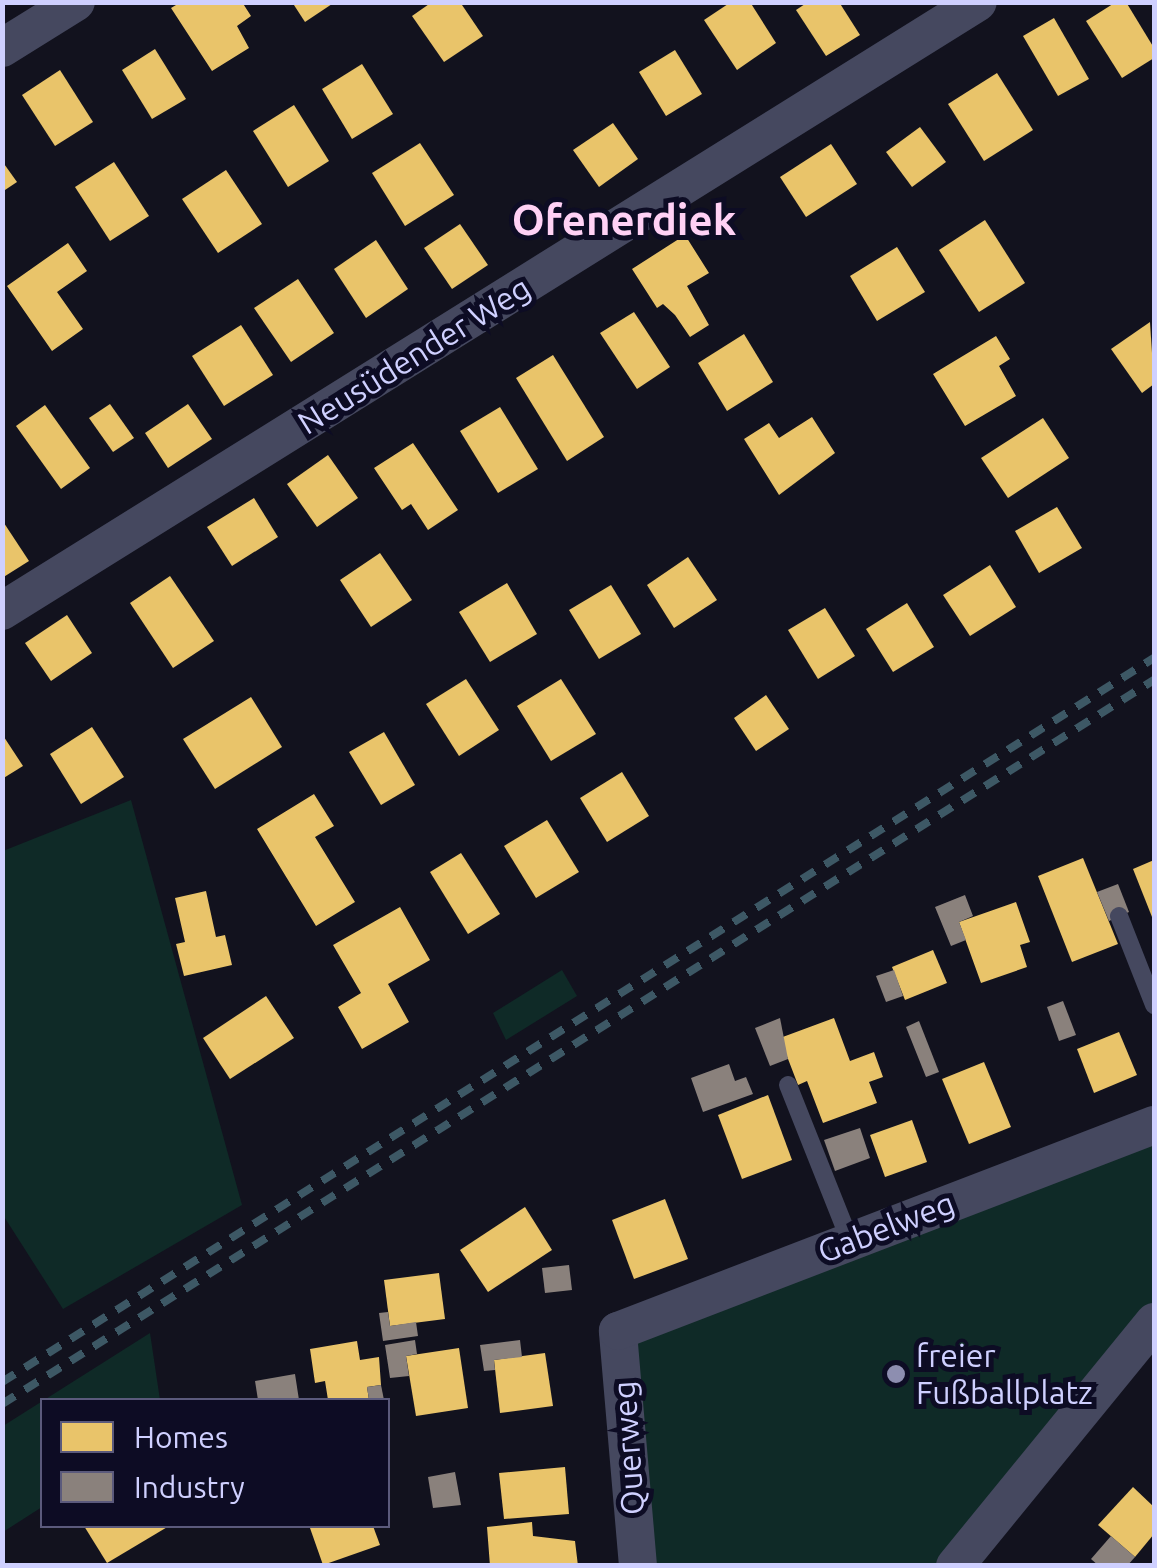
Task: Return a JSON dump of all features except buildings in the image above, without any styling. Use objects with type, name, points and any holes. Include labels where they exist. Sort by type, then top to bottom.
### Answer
[{"type":"street","points":[[2,48],[76,2]]},
{"type":"street","name":"Neusüdender Weg","points":[[2,612],[978,2]]},
{"type":"street","name":"Gabelweg","points":[[618,1331],[1154,1125]]},
{"type":"street","points":[[955,1566],[1154,1322]]},
{"type":"street","name":"Querweg","points":[[618,1331],[638,1566]]},
{"type":"lane","points":[[1119,916],[1154,1006]]},
{"type":"lane","points":[[788,1084],[850,1241]]},
{"type":"green space","points":[[131,800],[242,1205],[63,1309],[3,1215],[3,851]]},
{"type":"green space","points":[[562,970],[577,996],[506,1040],[493,1013]]},
{"type":"green space","points":[[1154,1123],[1154,1322],[955,1565],[640,1565],[618,1331]]},
{"type":"green space","points":[[150,1333],[160,1398],[47,1398]]},
{"type":"green space","points":[[40,1402],[40,1508],[3,1532],[3,1426]]},
{"type":"railway","points":[[2,1382],[1154,658]]},
{"type":"railway","points":[[2,1404],[1154,680]]},
{"type":"place","name":"freier Fußballplatz","points":[[896,1374]]},
{"type":"district","name":"Ofenerdiek","points":[[624,220]]}]
